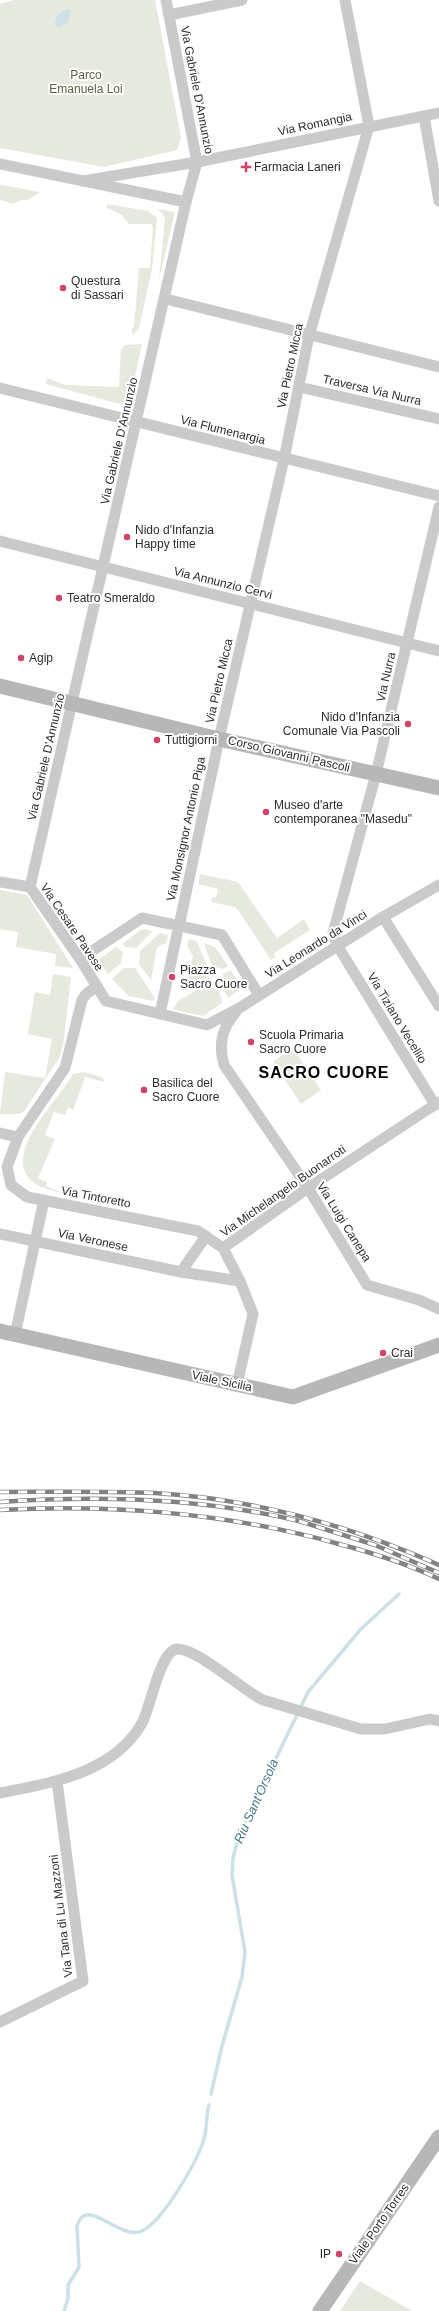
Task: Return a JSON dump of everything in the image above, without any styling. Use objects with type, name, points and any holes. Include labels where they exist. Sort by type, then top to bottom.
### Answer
[{"type":"main road","name":"Corso Giovanni Pascoli","points":[[0,686],[72,702],[219,739],[439,788]]},
{"type":"main road","name":"Viale Sicilia","points":[[0,1331],[294,1397],[439,1345]]},
{"type":"main road","name":"Viale Porto Torres","points":[[320,2311],[439,2137]]},
{"type":"street","name":"Via Gabriele D'Annunzio","points":[[30,887],[104,568],[136,422],[166,299],[186,202],[197,162],[166,0]]},
{"type":"street","name":"Via Pietro Micca","points":[[219,739],[284,459],[309,336],[369,126],[345,0]]},
{"type":"street","points":[[169,15],[236,1]]},
{"type":"street","name":"Via Romangia","points":[[83,181],[197,162],[439,113]]},
{"type":"street","points":[[424,116],[439,201]]},
{"type":"street","points":[[0,164],[186,202]]},
{"type":"street","points":[[166,299],[309,336],[439,367]]},
{"type":"street","name":"Traversa Via Nurra","points":[[299,386],[439,420]]},
{"type":"street","name":"Via Flumenargia","points":[[0,388],[439,496]]},
{"type":"street","name":"Via Nurra","points":[[337,944],[333,933],[376,774],[439,507]]},
{"type":"street","name":"Via Annunzio Cervi","points":[[0,541],[439,651]]},
{"type":"street","name":"Via Monsignor Antonio Piga","points":[[178,930],[219,739]]},
{"type":"street","name":"Via Cesare Pavese","points":[[0,882],[30,887],[97,986]]},
{"type":"street","name":"Via Leonardo da Vinci","points":[[160,1014],[207,1025],[241,1007],[337,944],[439,885]]},
{"type":"street","points":[[383,917],[439,1006]]},
{"type":"street","points":[[80,959],[142,918],[178,930],[222,935],[259,995]]},
{"type":"street","points":[[97,986],[106,1001],[160,1014],[178,930]]},
{"type":"street","name":"Via Tiziano Vecellio","points":[[337,944],[437,1103]]},
{"type":"street","name":"Via Tintoretto","points":[[97,986],[86,994],[82,1000],[65,1068],[18,1137],[7,1167],[11,1185],[27,1197],[198,1231],[223,1248]]},
{"type":"street","name":"Via Luigi Canepa","points":[[241,1007],[224,1028],[220,1053],[224,1065],[308,1188],[367,1284],[419,1300],[439,1309]]},
{"type":"street","name":"Via Michelangelo Buonarroti","points":[[237,1385],[253,1314],[240,1281],[223,1248],[308,1188],[437,1103]]},
{"type":"street","points":[[0,1133],[18,1137]]},
{"type":"street","points":[[15,1334],[44,1200]]},
{"type":"street","name":"Via Veronese","points":[[0,1234],[181,1272],[240,1281]]},
{"type":"street","points":[[181,1272],[206,1236]]},
{"type":"street","points":[[0,1793],[57,1781],[90,1770],[114,1753],[132,1736],[141,1724],[149,1707],[164,1658],[173,1650],[184,1650],[191,1653],[252,1695],[286,1707],[361,1729],[385,1729],[430,1719],[439,1721]]},
{"type":"street","name":"Via Tana di Lu Mazzoni","points":[[0,2022],[83,1981],[57,1781]]},
{"type":"green space","name":"Parco Emanuela Loi","points":[[14,0],[155,0],[181,138],[177,150],[104,167],[0,148],[0,4]]},
{"type":"green space","points":[[0,185],[40,192],[28,200],[21,200],[13,204],[0,200]]},
{"type":"green space","points":[[107,204],[148,211],[157,218],[152,269],[139,328],[133,335],[131,330],[134,327],[139,268],[150,268],[153,227],[151,224],[129,224],[122,215],[107,208]]},
{"type":"green space","points":[[157,209],[175,212],[159,280],[165,219],[163,214]]},
{"type":"green space","points":[[142,344],[129,403],[127,406],[46,384],[47,378],[66,385],[119,387],[121,350],[125,345]]},
{"type":"green space","points":[[200,874],[238,882],[277,938],[304,919],[310,930],[274,953],[275,957],[271,960],[235,907],[211,902],[212,897],[216,898],[218,889],[198,884]]},
{"type":"green space","points":[[0,890],[27,895],[73,968],[55,966],[56,954],[16,947],[18,932],[0,929]]},
{"type":"green space","points":[[142,929],[153,931],[136,948],[125,947],[122,944]]},
{"type":"green space","points":[[160,933],[168,935],[166,943],[157,947],[151,980],[139,964],[140,951]]},
{"type":"green space","points":[[189,939],[197,941],[208,969],[205,980],[186,990],[193,956],[187,946]]},
{"type":"green space","points":[[204,943],[215,947],[228,966],[223,969],[212,966]]},
{"type":"green space","points":[[116,947],[123,952],[121,963],[108,974],[98,960]]},
{"type":"green space","points":[[124,968],[135,968],[155,998],[153,1001],[129,996],[112,979]]},
{"type":"green space","points":[[230,970],[242,987],[228,998],[220,984],[224,980],[223,974]]},
{"type":"green space","points":[[53,974],[71,977],[63,1046],[59,1058],[24,1111],[19,1114],[0,1114],[5,1072],[45,1078],[52,1039],[28,1034],[35,992],[50,995]]},
{"type":"green space","points":[[206,985],[217,988],[223,1002],[203,1016],[175,1010],[173,1008],[179,1000]]},
{"type":"green space","points":[[293,1048],[321,1090],[301,1104],[273,1062]]},
{"type":"green space","points":[[84,1072],[102,1077],[105,1082],[85,1077],[73,1110],[68,1107],[65,1115],[54,1112],[45,1135],[55,1139],[38,1178],[47,1182],[46,1186],[65,1194],[44,1188],[33,1182],[25,1170],[23,1157],[27,1142],[45,1112],[73,1074]]},
{"type":"green space","points":[[360,2281],[412,2311],[340,2311]]},
{"type":"water","points":[[68,9],[71,11],[68,22],[59,27],[56,26],[55,22],[58,14]]},
{"type":"waterway","name":"Riu Sant'Orsola","points":[[211,2094],[222,2046],[242,1977],[245,1952],[232,1875],[233,1858],[239,1835],[308,1692],[361,1629],[399,1594]]},
{"type":"waterway","name":"Riu Sant'Orsola","points":[[64,2311],[68,2298],[68,2285],[79,2267],[77,2226],[81,2217],[88,2215],[95,2216],[123,2230],[133,2232],[142,2231],[151,2225],[180,2188],[196,2158],[205,2135],[209,2105]]},
{"type":"railway","points":[[0,1492],[155,1493],[228,1501],[300,1516],[336,1526],[439,1565]]},
{"type":"railway","points":[[0,1502],[76,1499],[153,1500],[229,1508],[303,1522]]},
{"type":"railway","points":[[0,1510],[86,1508],[171,1513],[213,1518],[297,1533],[365,1551],[415,1568],[439,1579]]},
{"type":"railway","points":[[299,1521],[375,1545],[439,1573]]},
{"type":"place","name":"Farmacia Laneri","points":[[246,167]]},
{"type":"place","name":"Questura di Sassari","points":[[63,288]]},
{"type":"place","name":"Nido d'Infanzia Happy time","points":[[127,537]]},
{"type":"place","name":"Teatro Smeraldo","points":[[59,598]]},
{"type":"place","name":"Agip","points":[[21,658]]},
{"type":"place","name":"Nido d'Infanzia Comunale Via Pascoli","points":[[408,724]]},
{"type":"place","name":"Tuttigiorni","points":[[157,740]]},
{"type":"place","name":"Museo d'arte contemporanea \"Masedu\"","points":[[266,812]]},
{"type":"place","name":"Piazza Sacro Cuore","points":[[172,977]]},
{"type":"place","name":"Scuola Primaria Sacro Cuore","points":[[251,1042]]},
{"type":"place","name":"Basilica del Sacro Cuore","points":[[144,1090]]},
{"type":"place","name":"Crai","points":[[383,1353]]},
{"type":"place","name":"IP","points":[[339,2254]]},
{"type":"district","name":"SACRO CUORE","points":[[324,1072]]}]
